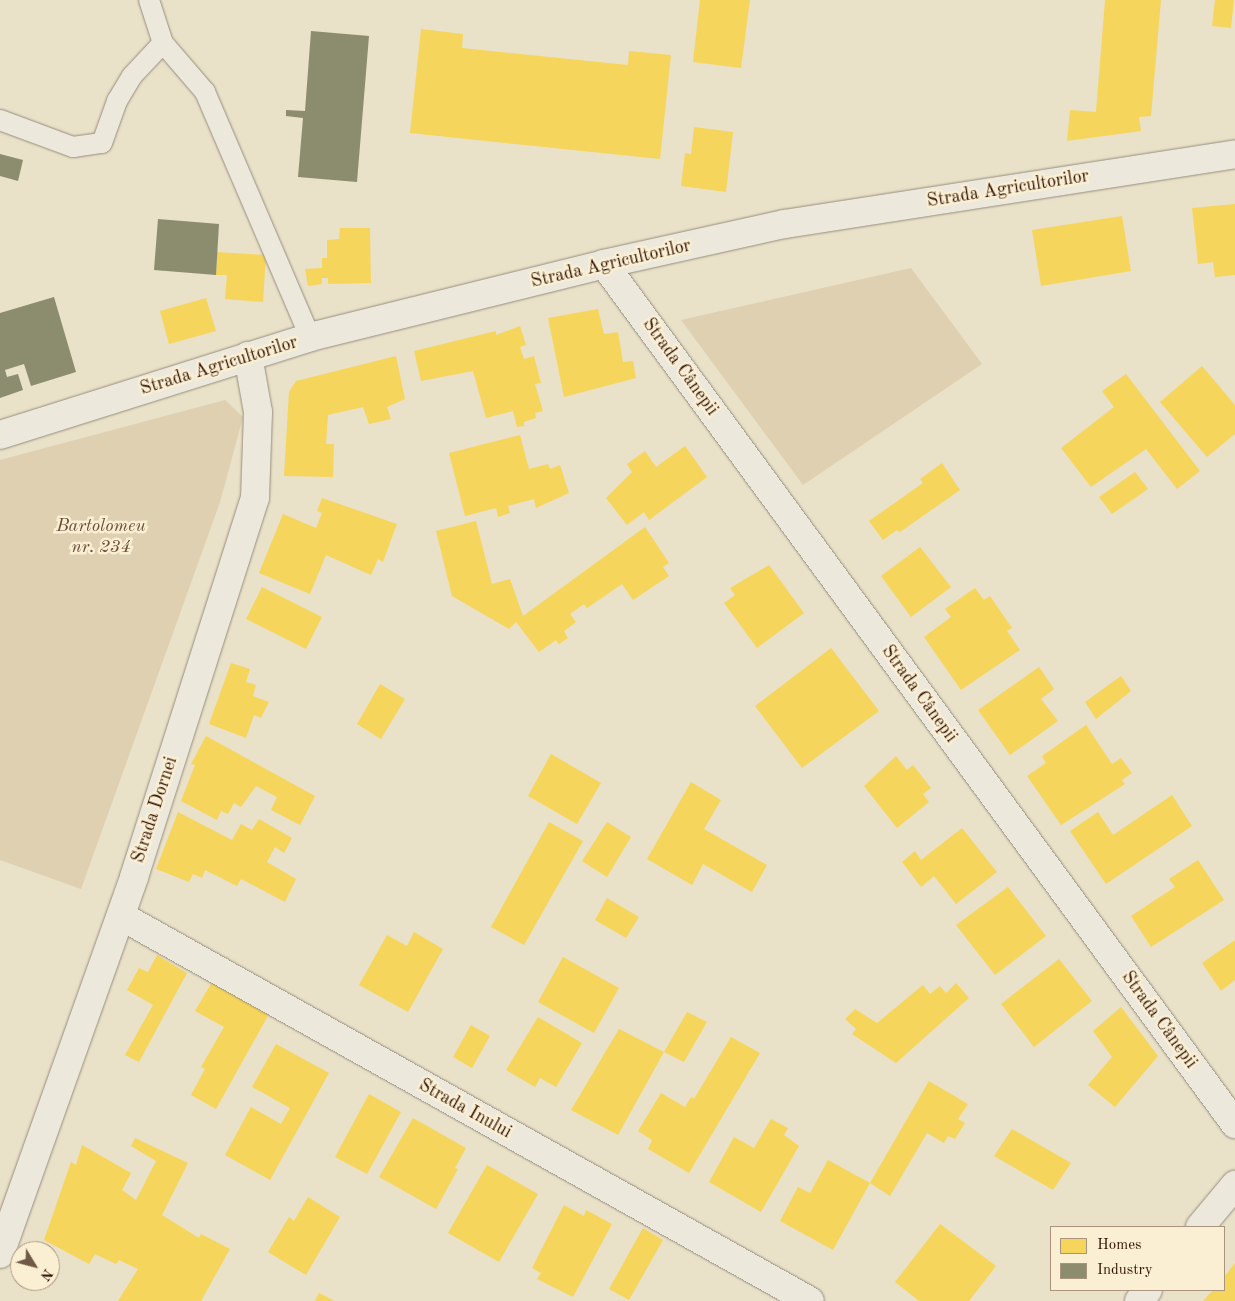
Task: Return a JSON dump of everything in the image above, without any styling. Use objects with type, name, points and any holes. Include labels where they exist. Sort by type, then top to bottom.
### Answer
[{"type":"street","name":"Strada Agricultorilor","points":[[0,435],[310,337],[604,264],[785,224],[1235,154]]},
{"type":"street","name":"Strada Cânepii","points":[[604,264],[1235,1124]]},
{"type":"street","name":"Strada Dornei","points":[[0,1254],[120,916],[255,498],[258,412],[248,356]]},
{"type":"street","name":"Strada Inului","points":[[120,916],[810,1301]]},
{"type":"street","points":[[1201,1226],[1235,1185]]},
{"type":"street","points":[[1139,1301],[1147,1291]]},
{"type":"lane","points":[[149,0],[163,43],[205,92],[310,337]]},
{"type":"lane","points":[[0,120],[74,147],[102,143],[117,101],[132,76],[163,43]]},
{"type":"green space","points":[[911,268],[982,364],[803,485],[681,320]]},
{"type":"green space","name":"Bartolomeu nr. 234","points":[[225,400],[243,417],[220,502],[81,889],[0,860],[0,460]]},
{"type":"building: Homes","points":[[700,0],[750,0],[741,68],[693,62]]},
{"type":"building: Homes","points":[[1105,0],[1161,0],[1151,116],[1139,117],[1141,131],[1067,141],[1070,110],[1096,112]]},
{"type":"building: Homes","points":[[1215,0],[1234,0],[1231,28],[1212,26]]},
{"type":"building: Homes","points":[[421,29],[463,34],[462,48],[628,65],[629,51],[671,55],[660,159],[410,133]]},
{"type":"building: Homes","points":[[694,127],[733,132],[726,192],[681,186],[685,153],[691,154]]},
{"type":"building: Homes","points":[[1235,204],[1235,275],[1215,277],[1213,262],[1198,264],[1192,208]]},
{"type":"building: Homes","points":[[1122,216],[1131,271],[1041,286],[1032,230]]},
{"type":"building: Homes","points":[[340,228],[370,228],[371,283],[328,284],[328,278],[322,278],[322,284],[308,286],[305,269],[322,268],[322,258],[327,258],[327,240],[339,239]]},
{"type":"building: Homes","points":[[217,252],[266,255],[263,302],[225,299],[227,275],[216,275]]},
{"type":"building: Homes","points":[[206,298],[216,331],[169,344],[160,311]]},
{"type":"building: Homes","points":[[598,309],[604,334],[618,332],[623,362],[633,361],[636,378],[564,397],[548,318]]},
{"type":"building: Homes","points":[[520,326],[526,345],[520,347],[524,359],[534,356],[541,383],[535,384],[543,411],[535,413],[536,418],[524,422],[524,426],[517,427],[513,411],[486,418],[473,371],[421,381],[414,351],[496,331],[496,335]]},
{"type":"building: Homes","points":[[396,356],[405,399],[387,407],[391,419],[369,424],[363,407],[328,415],[326,444],[334,444],[333,477],[284,476],[289,392],[296,381]]},
{"type":"building: Homes","points":[[1202,366],[1235,405],[1235,434],[1207,457],[1160,402]]},
{"type":"building: Homes","points":[[1126,374],[1200,471],[1177,489],[1146,449],[1091,487],[1061,448],[1114,407],[1102,391]]},
{"type":"building: Homes","points":[[520,435],[529,469],[548,464],[550,469],[560,465],[569,493],[536,508],[534,499],[508,506],[510,513],[498,517],[496,508],[465,516],[449,453]]},
{"type":"building: Homes","points":[[685,446],[707,477],[649,520],[644,512],[627,525],[606,498],[632,472],[627,464],[645,451],[656,467]]},
{"type":"building: Homes","points":[[942,463],[960,490],[900,532],[897,530],[883,540],[869,521],[923,483],[920,479]]},
{"type":"building: Homes","points":[[1135,472],[1148,489],[1112,514],[1099,497]]},
{"type":"building: Homes","points":[[322,498],[397,524],[383,562],[378,559],[371,575],[326,555],[310,594],[259,573],[283,514],[316,528],[322,513],[317,511]]},
{"type":"building: Homes","points":[[476,521],[492,584],[510,579],[523,616],[645,527],[669,563],[663,567],[669,576],[633,600],[622,584],[587,608],[584,604],[570,614],[576,622],[564,631],[568,638],[559,644],[556,640],[539,652],[516,622],[509,629],[452,596],[436,531]]},
{"type":"building: Homes","points":[[920,547],[951,587],[911,617],[881,576]]},
{"type":"building: Homes","points":[[769,565],[804,613],[757,648],[724,603],[735,595],[730,588]]},
{"type":"building: Homes","points":[[262,587],[322,617],[306,649],[246,619]]},
{"type":"building: Homes","points":[[975,588],[984,600],[990,596],[1012,628],[1007,631],[1020,650],[961,690],[924,637],[951,617],[945,609]]},
{"type":"building: Homes","points":[[831,648],[879,711],[802,768],[755,706]]},
{"type":"building: Homes","points":[[231,663],[250,669],[246,682],[256,685],[253,696],[269,702],[261,718],[254,715],[246,738],[209,724]]},
{"type":"building: Homes","points":[[1039,667],[1054,689],[1041,699],[1058,721],[1010,755],[978,710]]},
{"type":"building: Homes","points":[[1121,676],[1131,691],[1096,719],[1085,702]]},
{"type":"building: Homes","points":[[380,684],[405,699],[381,739],[357,724]]},
{"type":"building: Homes","points":[[1086,725],[1112,764],[1121,758],[1132,773],[1122,780],[1125,784],[1061,825],[1027,776],[1046,763],[1042,756]]},
{"type":"building: Homes","points":[[206,736],[315,796],[300,825],[271,810],[277,797],[256,786],[241,807],[234,803],[228,814],[221,811],[217,820],[181,801],[195,765],[191,764]]},
{"type":"building: Homes","points":[[551,754],[601,783],[577,824],[528,796]]},
{"type":"building: Homes","points":[[896,756],[907,770],[913,765],[931,788],[923,794],[929,802],[897,828],[864,786]]},
{"type":"building: Homes","points":[[691,782],[721,800],[704,829],[767,865],[752,892],[703,864],[692,885],[647,859]]},
{"type":"building: Homes","points":[[1172,795],[1192,826],[1106,884],[1070,831],[1098,812],[1113,835]]},
{"type":"building: Homes","points":[[178,812],[232,840],[241,824],[252,830],[259,819],[292,838],[284,853],[275,847],[267,862],[296,879],[285,902],[241,879],[237,886],[205,870],[202,878],[193,874],[189,882],[156,869]]},
{"type":"building: Homes","points":[[549,822],[583,841],[524,945],[491,927]]},
{"type":"building: Homes","points":[[607,822],[631,837],[607,877],[582,861]]},
{"type":"building: Homes","points":[[962,828],[997,872],[956,904],[934,876],[921,887],[902,862],[915,851],[921,860]]},
{"type":"building: Homes","points":[[1198,860],[1224,900],[1151,947],[1131,916],[1175,887],[1169,879]]},
{"type":"building: Homes","points":[[1008,887],[1046,936],[995,975],[956,925]]},
{"type":"building: Homes","points":[[607,898],[639,917],[626,938],[595,920]]},
{"type":"building: Homes","points":[[414,932],[443,949],[408,1012],[359,985],[387,935],[407,946]]},
{"type":"building: Homes","points":[[1235,940],[1235,980],[1221,991],[1202,963]]},
{"type":"building: Homes","points":[[157,955],[187,973],[139,1062],[125,1055],[153,1005],[127,990],[139,968],[148,972]]},
{"type":"building: Homes","points":[[563,957],[619,988],[594,1033],[538,1002]]},
{"type":"building: Homes","points":[[1059,959],[1092,1001],[1034,1047],[1001,1004]]},
{"type":"building: Homes","points":[[212,982],[269,1014],[216,1109],[191,1095],[205,1069],[201,1067],[224,1027],[195,1011]]},
{"type":"building: Homes","points":[[956,983],[969,998],[896,1063],[852,1034],[856,1029],[845,1019],[855,1009],[877,1023],[923,985],[930,994],[940,986],[946,993]]},
{"type":"building: Homes","points":[[1121,1007],[1158,1056],[1115,1107],[1088,1085],[1112,1057],[1093,1031]]},
{"type":"building: Homes","points":[[687,1012],[707,1022],[684,1062],[664,1052]]},
{"type":"building: Homes","points":[[538,1017],[582,1043],[556,1087],[540,1078],[535,1087],[506,1070]]},
{"type":"building: Homes","points":[[471,1025],[490,1036],[472,1068],[453,1057]]},
{"type":"building: Homes","points":[[619,1029],[664,1052],[618,1135],[571,1110]]},
{"type":"building: Homes","points":[[731,1037],[760,1053],[689,1173],[648,1149],[652,1140],[638,1131],[661,1093],[685,1107],[691,1097],[694,1099]]},
{"type":"building: Homes","points":[[276,1044],[329,1073],[270,1180],[225,1155],[251,1107],[281,1124],[290,1108],[252,1087]]},
{"type":"building: Homes","points":[[929,1081],[968,1104],[958,1119],[965,1123],[955,1139],[948,1136],[944,1143],[927,1133],[890,1196],[870,1183]]},
{"type":"building: Homes","points":[[369,1094],[401,1112],[367,1174],[335,1157]]},
{"type":"building: Homes","points":[[413,1118],[466,1148],[455,1168],[458,1169],[436,1209],[379,1177]]},
{"type":"building: Homes","points":[[771,1119],[788,1128],[784,1135],[799,1146],[761,1212],[709,1182],[734,1137],[754,1148]]},
{"type":"building: Homes","points":[[1012,1129],[1071,1163],[1053,1190],[994,1156]]},
{"type":"building: Homes","points":[[135,1138],[188,1163],[162,1215],[199,1238],[201,1234],[230,1249],[201,1301],[118,1301],[138,1269],[119,1260],[116,1264],[95,1254],[89,1264],[60,1249],[60,1241],[44,1240],[71,1162],[76,1165],[82,1145],[131,1173],[122,1190],[136,1200],[156,1161],[131,1146]]},
{"type":"building: Homes","points":[[828,1160],[870,1183],[833,1250],[780,1221],[798,1187],[810,1193]]},
{"type":"building: Homes","points":[[487,1165],[538,1194],[499,1262],[448,1233]]},
{"type":"building: Homes","points":[[308,1197],[340,1217],[306,1275],[268,1252],[289,1217],[294,1221]]},
{"type":"building: Homes","points":[[564,1205],[584,1216],[586,1210],[612,1224],[573,1297],[537,1279],[541,1273],[532,1268]]},
{"type":"building: Homes","points":[[940,1224],[996,1266],[969,1301],[919,1301],[895,1282]]},
{"type":"building: Homes","points":[[643,1228],[663,1240],[629,1300],[609,1289]]},
{"type":"building: Homes","points":[[1235,1263],[1235,1301],[1203,1301],[1212,1291],[1225,1291],[1225,1276]]},
{"type":"building: Homes","points":[[319,1293],[329,1298],[334,1301],[315,1301]]},
{"type":"building: Industry","points":[[311,31],[369,36],[357,182],[298,177],[303,118],[286,116],[286,110],[305,111]]},
{"type":"building: Industry","points":[[0,154],[23,160],[18,181],[0,176]]},
{"type":"building: Industry","points":[[158,219],[219,224],[216,275],[154,270]]},
{"type":"building: Industry","points":[[54,297],[76,372],[31,386],[24,364],[5,370],[7,377],[18,374],[23,390],[0,398],[0,313]]}]
